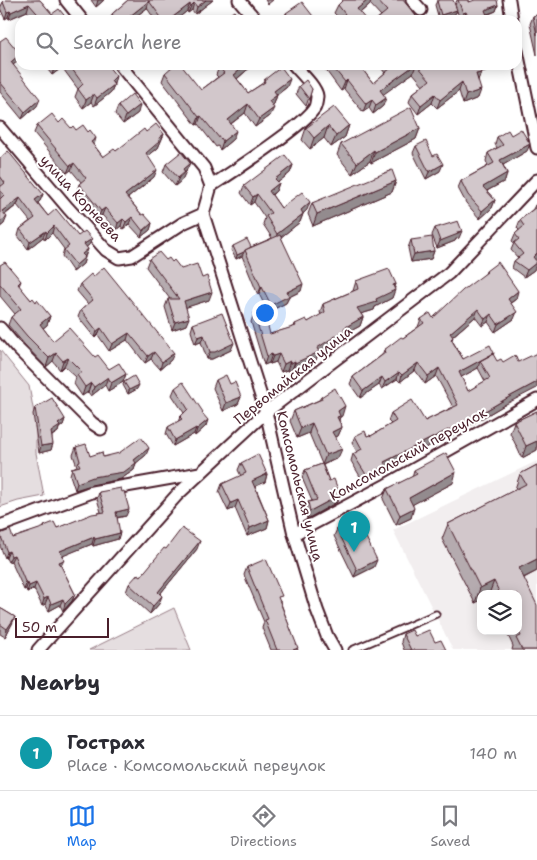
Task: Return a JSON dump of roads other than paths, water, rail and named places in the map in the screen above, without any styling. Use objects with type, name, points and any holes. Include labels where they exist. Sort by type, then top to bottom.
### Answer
[{"type":"street","points":[[66,0],[78,15]]},
{"type":"street","points":[[239,0],[252,15]]},
{"type":"street","points":[[412,0],[421,10]]},
{"type":"street","points":[[509,0],[511,15]]},
{"type":"street","points":[[124,70],[204,168],[211,186],[203,214]]},
{"type":"street","points":[[211,186],[307,118],[315,108],[317,96],[310,83],[298,70]]},
{"type":"street","points":[[521,70],[537,148]]},
{"type":"street","name":"улица Корнеева","points":[[0,128],[106,250],[119,258],[132,256],[183,223],[203,214]]},
{"type":"street","name":"Первомайская улица","points":[[38,650],[177,495],[266,412],[449,273],[537,180]]},
{"type":"street","name":"Комсомольская улица","points":[[203,214],[266,412],[294,534],[317,610],[334,650]]},
{"type":"street","points":[[0,328],[17,348],[92,423],[101,429]]},
{"type":"street","name":"Комсомольский переулок","points":[[294,534],[386,485],[537,400]]},
{"type":"street","points":[[0,526],[92,492],[202,472]]},
{"type":"lane","points":[[352,650],[436,614]]},
{"type":"place","name":"Гострах","points":[[354,552]]}]
